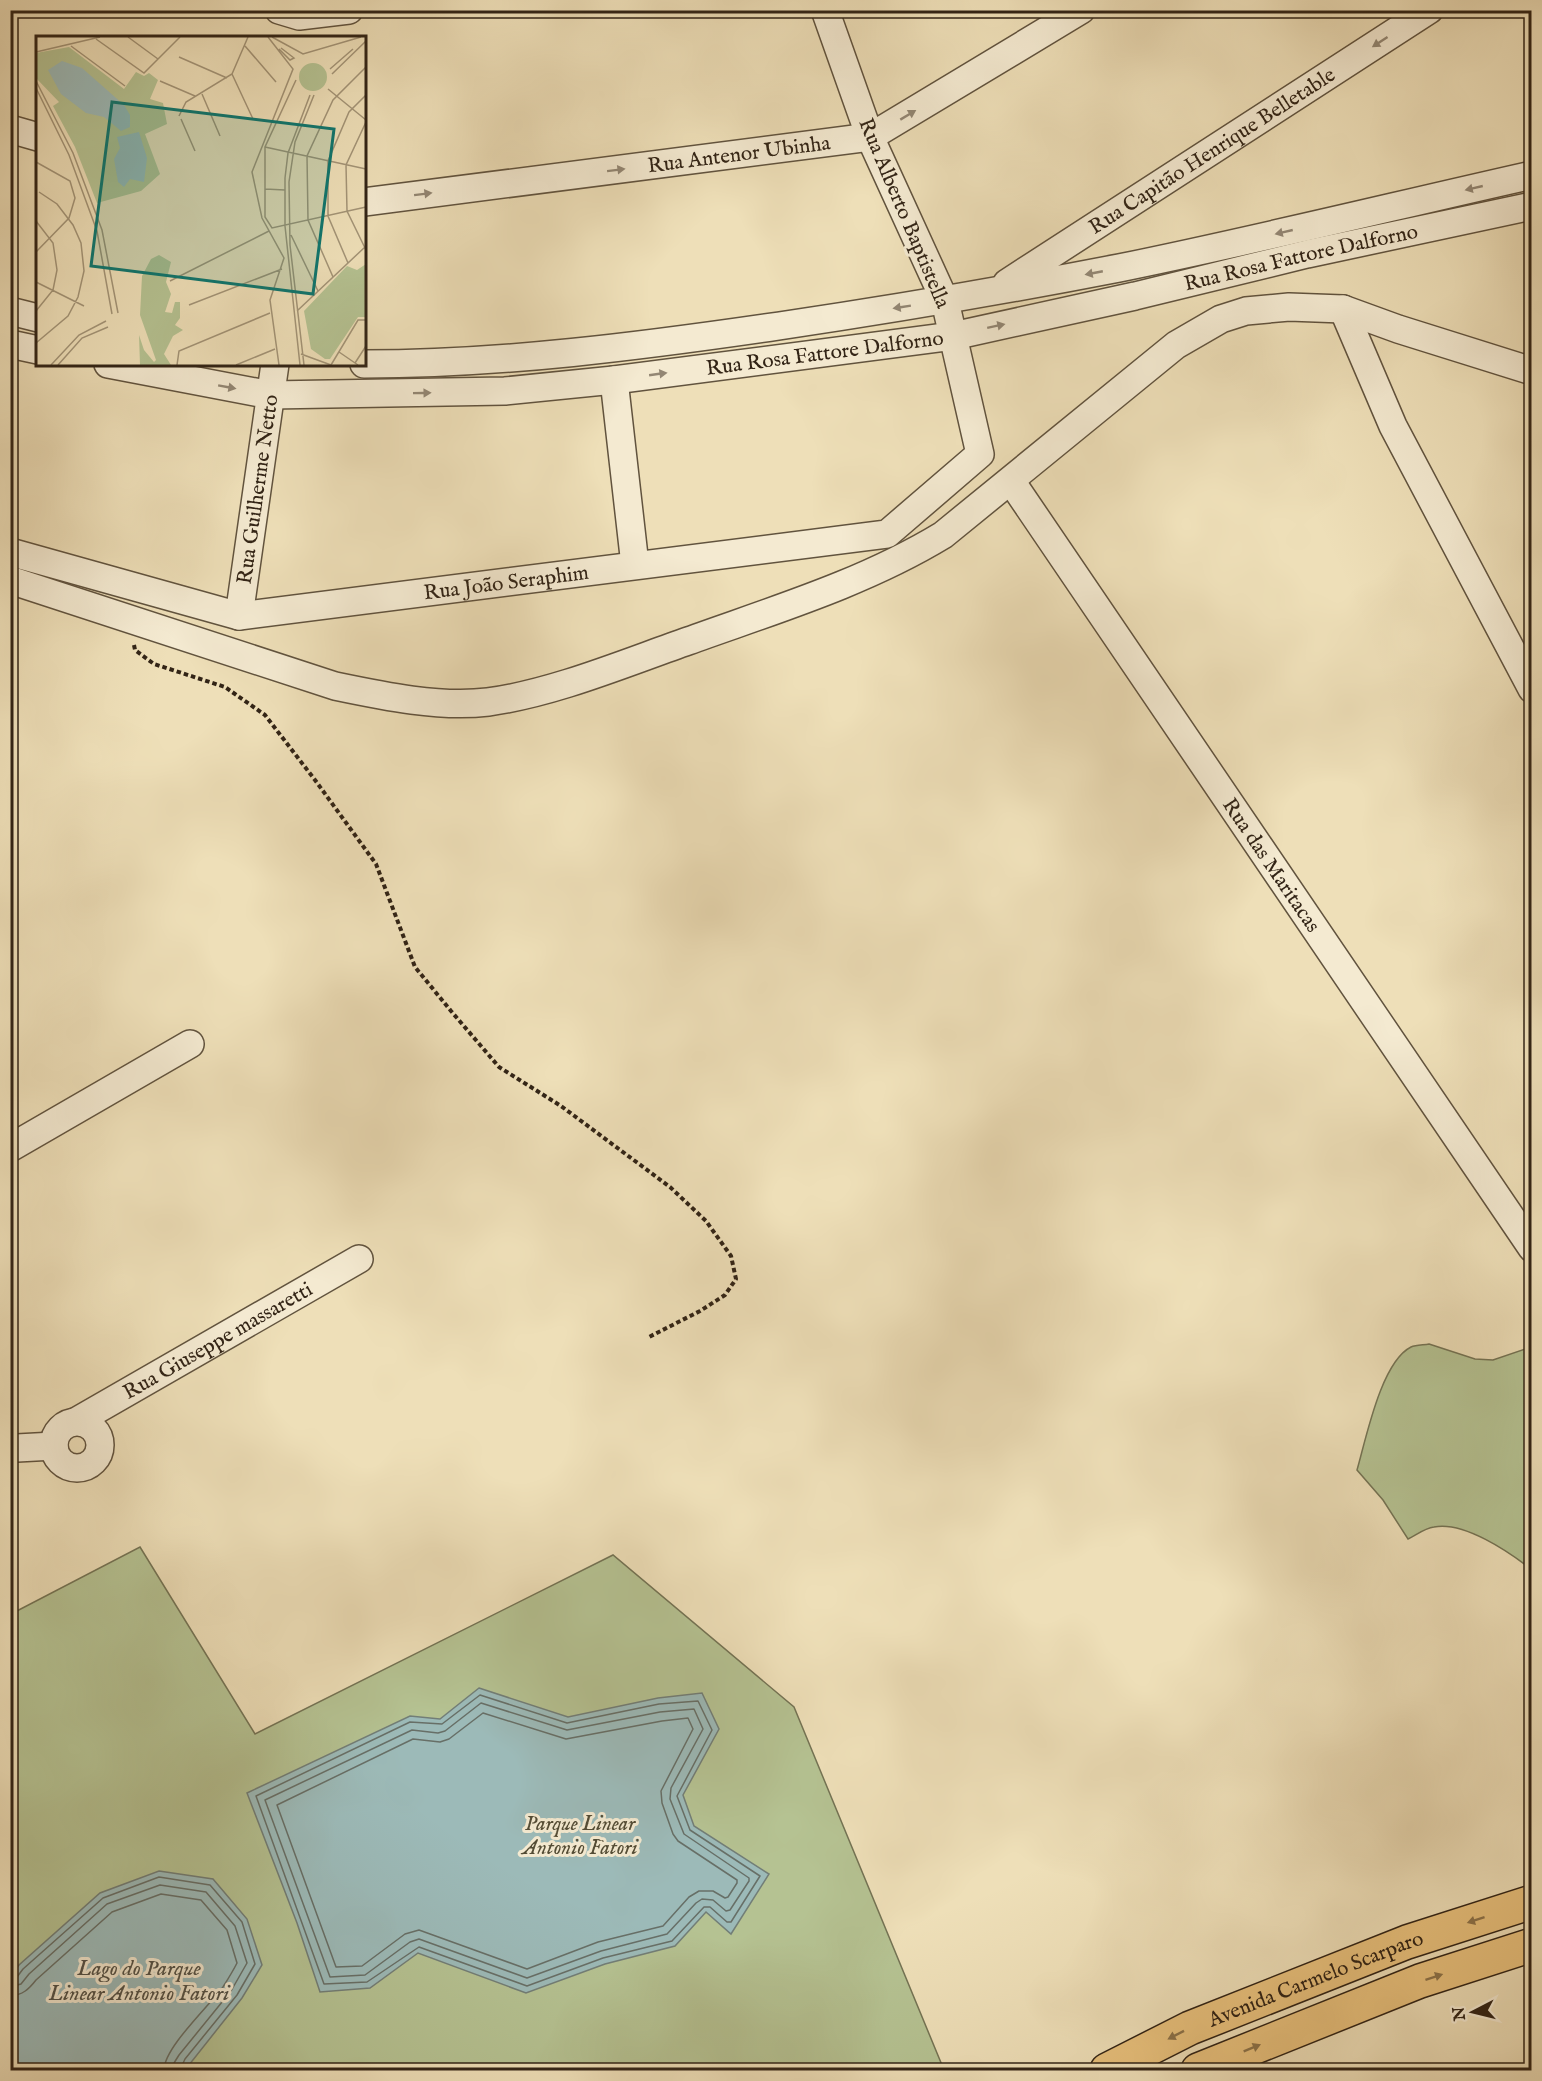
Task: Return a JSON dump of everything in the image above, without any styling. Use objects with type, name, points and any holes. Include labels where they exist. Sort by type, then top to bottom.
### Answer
[{"type":"main road","name":"Avenida Carmelo Scarparo","points":[[1107,2070],[1190,2028],[1407,1942],[1532,1902]]},
{"type":"main road","name":"Avenida Carmelo Scarparo","points":[[1198,2070],[1420,1981],[1532,1945]]},
{"type":"street","points":[[294,19],[349,10]]},
{"type":"street","name":"Rua Alberto Baptistella","points":[[825,10],[870,137],[945,301],[980,454]]},
{"type":"street","name":"Rua Antenor Ubinha","points":[[366,202],[870,137],[1081,10]]},
{"type":"street","name":"Rua Capitão Henrique Belletable","points":[[995,291],[1430,10]]},
{"type":"street","points":[[10,129],[36,136]]},
{"type":"street","name":"Rua Rosa Fattore Dalforno","points":[[366,364],[430,364],[667,343],[945,301],[1215,248],[1532,175]]},
{"type":"street","name":"Rua Rosa Fattore Dalforno","points":[[119,366],[271,395],[505,391],[614,380],[953,336],[1135,296],[1307,254],[1532,206]]},
{"type":"street","points":[[1215,248],[1220,275]]},
{"type":"street","points":[[10,580],[335,686],[386,696],[450,702],[488,702],[580,680],[772,611],[906,558],[943,536],[1176,345],[1221,319],[1246,312],[1289,307],[1343,309],[1398,329],[1532,371]]},
{"type":"street","points":[[1343,309],[1394,426],[1532,689]]},
{"type":"street","points":[[10,311],[36,318]]},
{"type":"street","points":[[10,344],[36,350]]},
{"type":"street","name":"Rua Guilherme Netto","points":[[239,616],[275,366]]},
{"type":"street","points":[[614,380],[635,565]]},
{"type":"street","name":"Rua João Seraphim","points":[[10,552],[239,616],[887,534],[980,454]]},
{"type":"street","name":"Rua das Maritacas","points":[[1011,481],[1532,1248]]},
{"type":"street","points":[[10,1148],[190,1044]]},
{"type":"street","name":"Rua Giuseppe massaretti","points":[[77,1421],[359,1259]]},
{"type":"street","points":[[77,1421],[91,1426],[96,1431],[100,1438],[99,1454],[94,1461],[80,1468],[72,1468],[59,1460],[54,1446],[55,1438],[63,1426],[77,1421]]},
{"type":"street","points":[[10,1447],[54,1446]]},
{"type":"path","points":[[131,620],[135,650],[154,664],[225,687],[265,715],[376,864],[415,968],[499,1067],[561,1106],[670,1187],[712,1229],[731,1256],[736,1278],[725,1295],[700,1311],[647,1338]]},
{"type":"green space","points":[[1429,1344],[1475,1359],[1493,1360],[1531,1347],[1531,1569],[1486,1539],[1459,1529],[1446,1526],[1431,1528],[1408,1539],[1383,1500],[1357,1470],[1376,1402],[1391,1368],[1400,1355],[1411,1347]]},
{"type":"green space","name":"Parque Linear Antonio Fatori","points":[[140,1547],[255,1734],[613,1555],[794,1707],[944,2070],[11,2070],[11,1614]]},
{"type":"water","points":[[479,1688],[568,1717],[658,1698],[702,1693],[719,1729],[683,1795],[694,1826],[769,1874],[731,1934],[706,1912],[675,1946],[605,1964],[526,1993],[418,1953],[370,1988],[320,1992],[297,1923],[247,1793],[410,1716],[440,1719]]},
{"type":"water","name":"Lago do Parque Linear Antonio Fatori","points":[[159,1871],[213,1879],[247,1919],[262,1965],[242,1998],[185,2070],[11,2070],[11,1976],[19,1965],[100,1893]]}]
